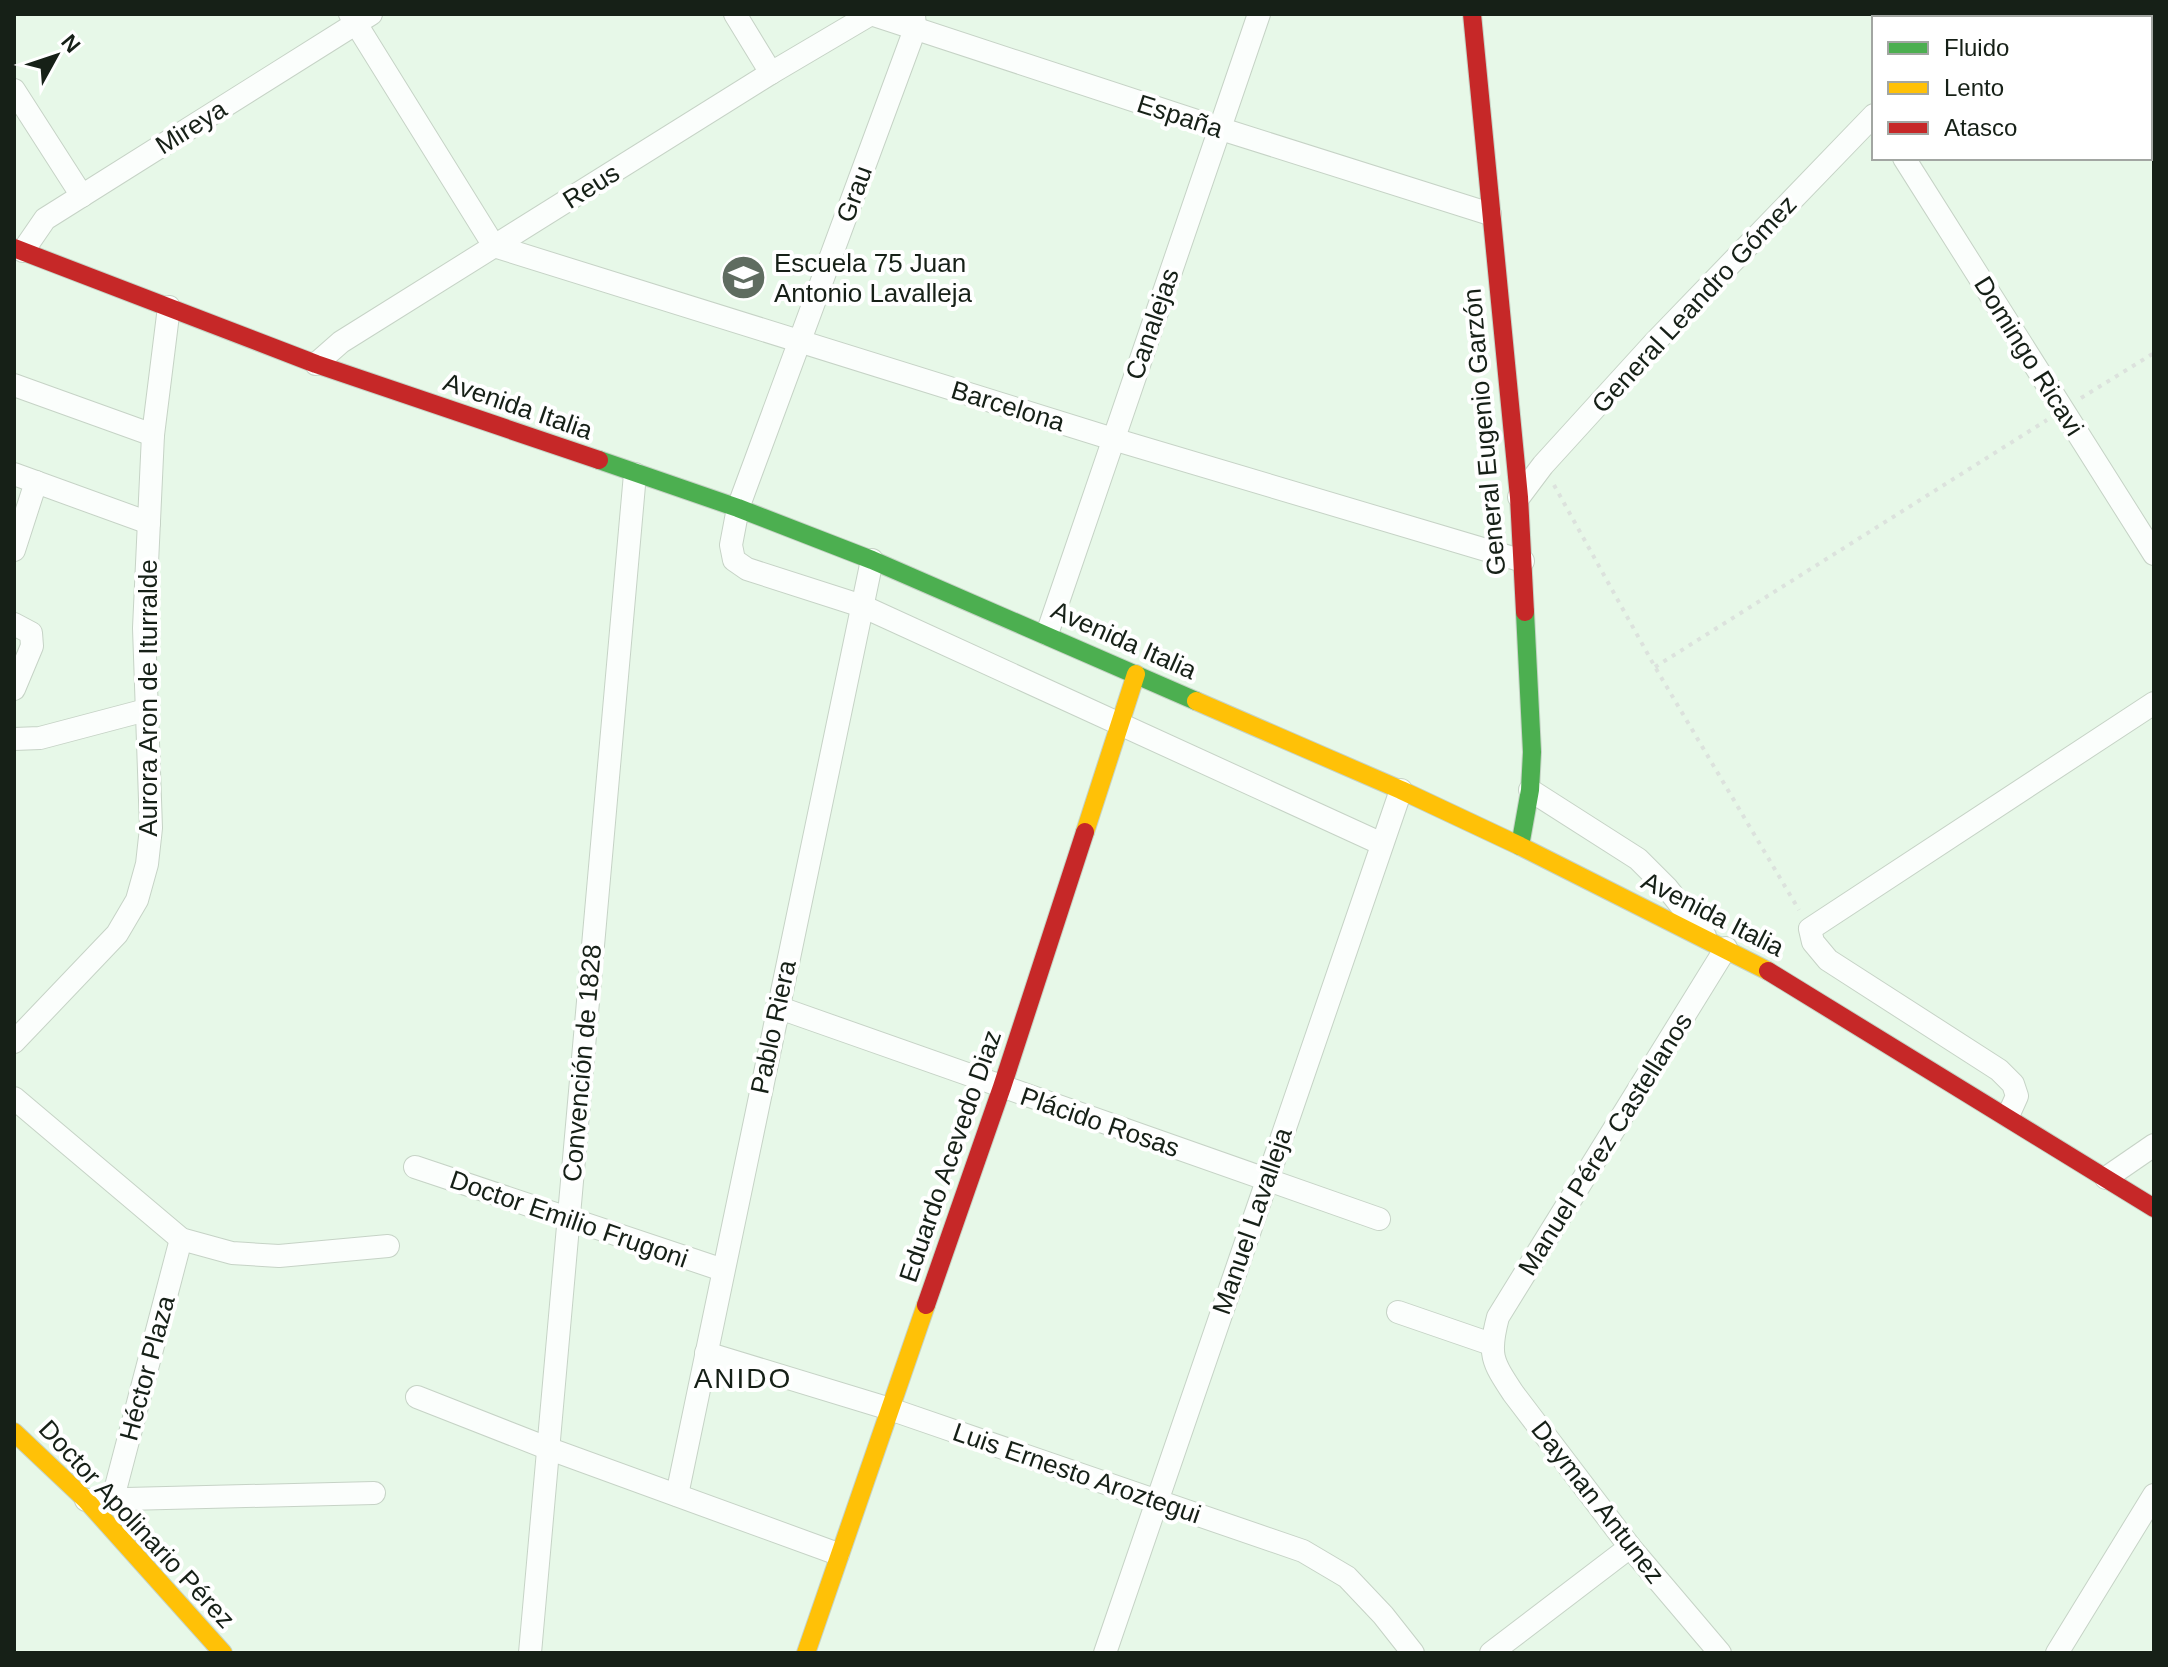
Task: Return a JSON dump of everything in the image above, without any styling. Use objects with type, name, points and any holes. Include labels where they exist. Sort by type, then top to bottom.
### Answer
[{"type":"street","points":[[735,14],[771,73]]},
{"type":"street","name":"Reus","points":[[316,364],[341,342],[771,73],[871,14]]},
{"type":"street","name":"España","points":[[871,14],[914,22],[1218,128],[1490,214]]},
{"type":"street","name":"Canalejas","points":[[1047,634],[1259,14]]},
{"type":"street","name":"General Eugenio Garzón","points":[[1472,14],[1523,561],[1532,752],[1530,790],[1520,846]]},
{"type":"street","points":[[359,17],[494,246]]},
{"type":"street","name":"Mireya","points":[[18,250],[45,219],[359,17]]},
{"type":"street","name":"Grau","points":[[862,606],[747,569],[734,560],[731,545],[738,508],[914,22]]},
{"type":"street","points":[[14,90],[82,196]]},
{"type":"street","name":"General Leandro Gómez","points":[[1519,497],[1543,465],[1655,342],[1872,117]]},
{"type":"street","name":"Domingo Ricavi","points":[[1905,160],[2154,554]]},
{"type":"street","name":"Barcelona","points":[[494,246],[799,343],[1523,561]]},
{"type":"street","name":"Avenida Italia","points":[[18,250],[316,364],[738,508],[872,560],[1401,790],[1520,846],[1782,978],[2154,1208]]},
{"type":"street","name":"Aurora Aron de Iturralde","points":[[14,1042],[117,934],[137,900],[147,864],[151,828],[144,628],[153,435],[169,307]]},
{"type":"street","points":[[14,385],[153,435]]},
{"type":"street","points":[[14,474],[149,523]]},
{"type":"street","name":"Convención de 1828","points":[[530,1653],[635,474]]},
{"type":"street","points":[[14,550],[36,482]]},
{"type":"street","name":"Pablo Riera","points":[[677,1495],[872,560]]},
{"type":"street","points":[[862,606],[1382,844]]},
{"type":"street","points":[[14,624],[31,633],[32,646],[14,689]]},
{"type":"street","name":"Eduardo Acevedo Diaz","points":[[806,1653],[1002,1087],[1136,674]]},
{"type":"street","points":[[2008,1116],[2017,1096],[2013,1084],[1999,1070],[1828,960],[1813,942],[1810,929],[2154,703]]},
{"type":"street","points":[[14,739],[40,738],[146,710]]},
{"type":"street","name":"Manuel Lavalleja","points":[[1105,1653],[1401,790]]},
{"type":"street","points":[[1530,790],[1638,859],[1716,943]]},
{"type":"street","name":"Manuel Pérez Castellanos","points":[[1491,1344],[1498,1317],[1716,943]]},
{"type":"street","name":"Plácido Rosas","points":[[777,1007],[1379,1219]]},
{"type":"street","points":[[14,1098],[181,1239],[232,1253],[279,1256],[388,1246]]},
{"type":"street","points":[[2106,1178],[2154,1145]]},
{"type":"street","name":"Doctor Emilio Frugoni","points":[[415,1167],[723,1270]]},
{"type":"street","name":"Héctor Plaza","points":[[113,1498],[181,1239]]},
{"type":"street","points":[[1398,1312],[1491,1344]]},
{"type":"street","name":"Dayman Antunez","points":[[1491,1344],[1497,1369],[1513,1393],[1630,1547],[1720,1653]]},
{"type":"street","name":"Luis Ernesto Aroztegui","points":[[706,1353],[890,1409],[1303,1551],[1347,1577],[1413,1653]]},
{"type":"street","points":[[417,1397],[838,1554]]},
{"type":"street","name":"Doctor Apolinario Pérez","points":[[14,1432],[86,1500],[223,1653]]},
{"type":"street","points":[[86,1500],[374,1493]]},
{"type":"street","points":[[2057,1653],[2154,1495]]},
{"type":"street","points":[[1491,1653],[1630,1547]]},
{"type":"path","points":[[1655,667],[2154,353]]},
{"type":"path","points":[[1543,465],[1655,667],[1810,929]]},
{"type":"traffic: fast","points":[[599,460],[738,508],[872,560],[1196,701]]},
{"type":"traffic: fast","points":[[1520,846],[1530,790],[1532,752],[1525,612]]},
{"type":"traffic: slow","points":[[1085,832],[1136,674]]},
{"type":"traffic: slow","points":[[1196,701],[1401,790],[1520,846],[1768,971]]},
{"type":"traffic: slow","points":[[806,1653],[926,1305]]},
{"type":"traffic: slow","points":[[14,1432],[86,1500],[223,1653]]},
{"type":"traffic: jam","points":[[1472,14],[1519,497],[1525,612]]},
{"type":"traffic: jam","points":[[14,248],[316,364],[599,460]]},
{"type":"traffic: jam","points":[[926,1305],[1002,1087],[1085,832]]},
{"type":"traffic: jam","points":[[1768,971],[2154,1208]]},
{"type":"place","name":"Escuela 75 Juan Antonio Lavalleja","points":[[743,278]]},
{"type":"district","name":"ANIDO","points":[[743,1378]]}]
